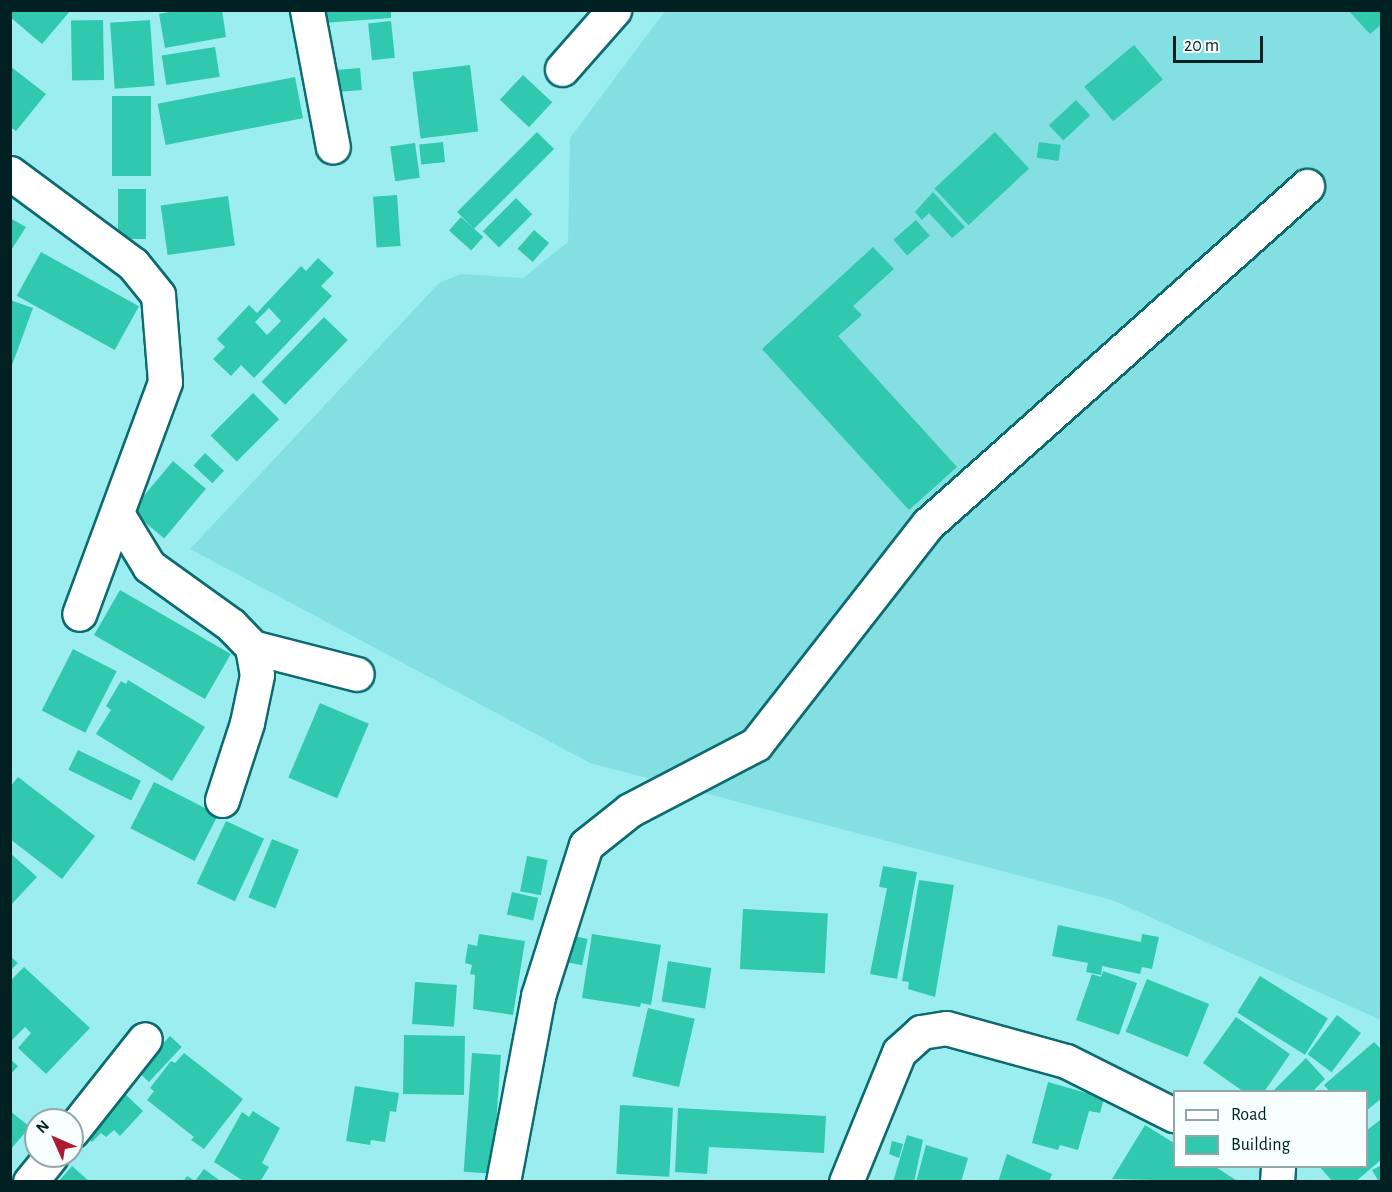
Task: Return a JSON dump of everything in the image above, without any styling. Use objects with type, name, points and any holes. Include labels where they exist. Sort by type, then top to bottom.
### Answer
[{"type":"street","points":[[307,10],[333,147]]},
{"type":"street","points":[[562,69],[614,10]]},
{"type":"street","points":[[10,173],[133,264],[158,295],[165,382],[118,515],[79,614]]},
{"type":"street","points":[[503,1182],[538,996],[586,845],[630,810],[756,744],[928,524],[1307,186]]},
{"type":"street","points":[[118,515],[149,566],[231,626],[252,647],[357,674]]},
{"type":"street","points":[[222,800],[251,704],[257,675],[252,647]]},
{"type":"street","points":[[846,1182],[899,1052],[921,1032],[946,1028],[1066,1061],[1173,1114]]},
{"type":"street","points":[[84,1116],[145,1039]]},
{"type":"street","points":[[30,1182],[41,1168]]},
{"type":"shaded area","points":[[665,11],[1381,11],[1381,1020],[1112,900],[590,763],[190,549],[439,283],[461,274],[523,278],[568,242],[570,138]]},
{"type":"building","points":[[10,10],[71,10],[42,44],[10,17]]},
{"type":"building","points":[[179,10],[222,10],[226,37],[165,48],[159,14]]},
{"type":"building","points":[[323,10],[391,10],[391,18],[323,23]]},
{"type":"building","points":[[1348,10],[1382,10],[1382,24],[1370,34]]},
{"type":"building","points":[[103,20],[104,80],[72,81],[71,21]]},
{"type":"building","points":[[150,20],[155,86],[115,89],[110,23]]},
{"type":"building","points":[[391,21],[395,58],[372,60],[368,23]]},
{"type":"building","points":[[1134,45],[1163,79],[1113,121],[1084,87]]},
{"type":"building","points":[[215,47],[220,77],[166,85],[162,55]]},
{"type":"building","points":[[470,65],[478,132],[421,139],[412,72]]},
{"type":"building","points":[[10,66],[46,94],[16,131],[10,127]]},
{"type":"building","points":[[360,68],[362,90],[332,93],[330,71]]},
{"type":"building","points":[[523,75],[552,102],[529,127],[500,100]]},
{"type":"building","points":[[295,77],[303,118],[166,145],[158,104]]},
{"type":"building","points":[[112,96],[151,96],[151,176],[112,176]]},
{"type":"building","points":[[1076,100],[1090,115],[1063,141],[1049,125]]},
{"type":"building","points":[[537,132],[554,149],[474,229],[457,212]]},
{"type":"building","points":[[995,132],[1029,169],[968,225],[934,189]]},
{"type":"building","points":[[443,142],[445,162],[421,164],[419,145]]},
{"type":"building","points":[[1039,142],[1061,145],[1059,161],[1037,158]]},
{"type":"building","points":[[415,143],[420,178],[395,181],[390,146]]},
{"type":"building","points":[[118,189],[146,189],[146,239],[118,239]]},
{"type":"building","points":[[933,192],[965,227],[952,238],[929,213],[922,220],[915,212]]},
{"type":"building","points":[[397,195],[401,246],[377,248],[373,197]]},
{"type":"building","points":[[228,196],[235,246],[168,255],[161,205]]},
{"type":"building","points":[[516,198],[532,214],[499,247],[483,231]]},
{"type":"building","points":[[461,217],[483,237],[471,250],[449,230]]},
{"type":"building","points":[[10,218],[26,227],[10,252]]},
{"type":"building","points":[[916,220],[930,236],[907,256],[893,240]]},
{"type":"building","points":[[534,230],[549,243],[533,262],[518,249]]},
{"type":"building","points":[[873,247],[894,269],[853,306],[862,315],[838,336],[957,467],[909,510],[762,349]]},
{"type":"building","points":[[41,252],[139,306],[115,350],[17,296]]},
{"type":"building","points":[[318,258],[334,273],[321,286],[332,296],[254,378],[241,365],[231,376],[213,359],[225,347],[217,339],[249,305],[257,313],[301,266],[306,271]],"holes":[[[269,308],[281,321],[267,335],[255,322]]]},
{"type":"building","points":[[10,300],[33,308],[11,368],[10,368]]},
{"type":"building","points":[[324,317],[348,340],[285,405],[261,382]]},
{"type":"building","points":[[253,393],[279,419],[237,462],[211,435]]},
{"type":"building","points":[[205,453],[224,471],[212,483],[193,465]]},
{"type":"building","points":[[173,461],[206,489],[164,538],[131,511]]},
{"type":"building","points":[[120,590],[231,654],[205,699],[94,635]]},
{"type":"building","points":[[73,649],[117,671],[85,733],[42,710]]},
{"type":"building","points":[[128,680],[205,727],[172,781],[96,734],[111,710],[106,706],[121,681],[126,684]]},
{"type":"building","points":[[320,703],[369,724],[337,798],[288,778]]},
{"type":"building","points":[[78,750],[141,781],[131,800],[68,770]]},
{"type":"building","points":[[18,777],[95,836],[62,879],[10,839],[10,787]]},
{"type":"building","points":[[154,782],[218,815],[195,861],[130,828]]},
{"type":"building","points":[[226,821],[264,839],[235,901],[197,884]]},
{"type":"building","points":[[272,839],[299,850],[275,908],[248,897]]},
{"type":"building","points":[[10,853],[37,877],[10,906]]},
{"type":"building","points":[[527,856],[548,860],[541,895],[520,891]]},
{"type":"building","points":[[883,866],[917,872],[897,979],[870,974],[887,888],[879,887]]},
{"type":"building","points":[[919,880],[954,885],[935,997],[908,989],[909,982],[902,981]]},
{"type":"building","points":[[512,892],[538,898],[533,920],[507,914]]},
{"type":"building","points":[[743,909],[828,913],[825,973],[740,969]]},
{"type":"building","points":[[1058,925],[1141,942],[1142,934],[1159,937],[1152,969],[1142,967],[1140,974],[1102,966],[1101,975],[1086,972],[1088,963],[1052,956]]},
{"type":"building","points":[[479,934],[525,941],[513,1015],[473,1009],[475,975],[470,974],[472,965],[465,963],[468,944],[477,946]]},
{"type":"building","points":[[592,934],[661,945],[651,1005],[641,1003],[640,1007],[582,998]]},
{"type":"building","points":[[574,936],[588,939],[582,965],[568,962]]},
{"type":"building","points":[[10,956],[18,963],[10,971]]},
{"type":"building","points":[[668,961],[711,968],[705,1008],[662,1001]]},
{"type":"building","points":[[24,967],[90,1028],[46,1074],[18,1048],[31,1033],[25,1027],[10,1042],[10,981]]},
{"type":"building","points":[[1103,971],[1137,983],[1119,1035],[1076,1020],[1092,974],[1101,977]]},
{"type":"building","points":[[1260,976],[1328,1018],[1305,1055],[1237,1012]]},
{"type":"building","points":[[1147,979],[1209,1004],[1188,1057],[1126,1032]]},
{"type":"building","points":[[415,982],[457,985],[454,1027],[412,1024]]},
{"type":"building","points":[[648,1008],[695,1019],[679,1087],[632,1076]]},
{"type":"building","points":[[1337,1015],[1361,1033],[1331,1072],[1308,1054]]},
{"type":"building","points":[[1236,1017],[1290,1054],[1265,1090],[1241,1090],[1203,1063]]},
{"type":"building","points":[[404,1035],[465,1036],[464,1095],[403,1094]]},
{"type":"building","points":[[170,1036],[182,1047],[149,1082],[137,1071]]},
{"type":"building","points":[[1374,1042],[1382,1050],[1382,1098],[1368,1109],[1368,1090],[1328,1090],[1324,1085]]},
{"type":"building","points":[[184,1053],[243,1099],[204,1149],[191,1140],[194,1137],[147,1100],[154,1091],[150,1088],[171,1061],[175,1063]]},
{"type":"building","points":[[472,1053],[501,1055],[493,1174],[464,1172]]},
{"type":"building","points":[[1306,1058],[1325,1079],[1314,1090],[1274,1090]]},
{"type":"building","points":[[10,1059],[18,1066],[10,1075]]},
{"type":"building","points":[[1048,1082],[1104,1098],[1100,1113],[1089,1111],[1078,1150],[1060,1145],[1058,1150],[1032,1143]]},
{"type":"building","points":[[355,1086],[399,1093],[396,1112],[390,1111],[385,1142],[371,1140],[370,1145],[346,1141]]},
{"type":"building","points":[[124,1093],[143,1111],[120,1136],[114,1130],[106,1137],[101,1133],[92,1142],[84,1135]]},
{"type":"building","points":[[620,1105],[673,1108],[669,1177],[616,1174]]},
{"type":"building","points":[[678,1108],[826,1116],[824,1153],[709,1147],[707,1174],[675,1172]]},
{"type":"building","points":[[10,1111],[24,1122],[24,1134],[10,1150]]},
{"type":"building","points":[[253,1111],[280,1128],[262,1163],[269,1167],[260,1182],[245,1182],[214,1162],[242,1112],[249,1117]]},
{"type":"building","points":[[1380,1120],[1382,1159],[1355,1182],[1332,1181],[1321,1168],[1368,1168],[1368,1129]]},
{"type":"building","points":[[1145,1125],[1173,1142],[1173,1168],[1217,1168],[1239,1182],[1112,1179]]},
{"type":"building","points":[[907,1135],[923,1140],[914,1182],[893,1182]]},
{"type":"building","points":[[892,1141],[903,1144],[899,1158],[889,1154]]},
{"type":"building","points":[[926,1145],[968,1158],[961,1182],[916,1182]]},
{"type":"building","points":[[1007,1154],[1052,1174],[1049,1182],[998,1182]]},
{"type":"building","points":[[1382,1165],[1382,1182],[1379,1182],[1372,1170]]},
{"type":"building","points":[[70,1168],[74,1168],[90,1182],[58,1182]]},
{"type":"building","points":[[204,1169],[222,1182],[183,1182],[187,1176],[195,1181]]}]
